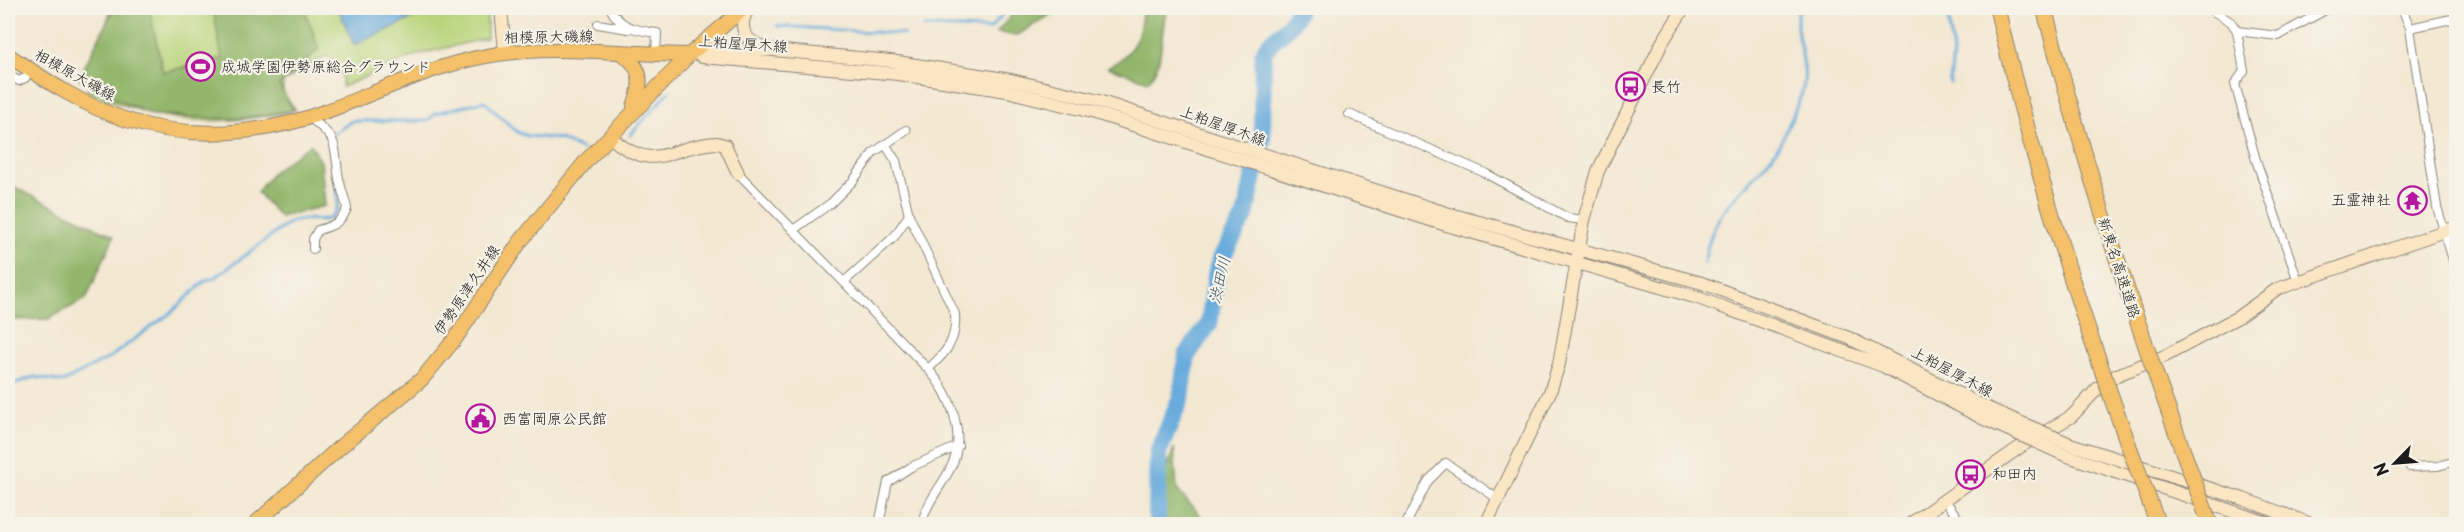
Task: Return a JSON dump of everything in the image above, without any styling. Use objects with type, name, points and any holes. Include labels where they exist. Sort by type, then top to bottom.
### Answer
[{"type":"highway","points":[[1997,8],[2029,130],[2081,304],[2158,525]]},
{"type":"highway","name":"新東名高速道路","points":[[2044,8],[2093,187],[2130,302],[2210,525]]},
{"type":"main road","points":[[501,8],[505,53]]},
{"type":"main road","points":[[688,55],[744,8]]},
{"type":"main road","points":[[749,8],[742,21],[746,37],[757,46],[773,51]]},
{"type":"main road","points":[[1488,524],[1550,392],[1559,364],[1584,220],[1598,171],[1663,41],[1684,8]]},
{"type":"main road","name":"相模原大磯線","points":[[8,55],[87,103],[126,120],[164,128],[244,132],[309,117],[415,76],[505,53],[567,50],[688,55]]},
{"type":"main road","name":"上粕屋厚木線","points":[[688,55],[712,50],[773,51],[891,61],[1011,80],[1162,120],[1240,154]]},
{"type":"main road","points":[[621,53],[631,60],[640,77],[640,92],[633,111]]},
{"type":"main road","name":"上粕屋厚木線","points":[[688,55],[898,74],[1007,91],[1240,154],[1577,262],[1698,297],[1845,350],[2068,449],[2270,525]]},
{"type":"main road","name":"伊勢原津久井線","points":[[255,525],[340,447],[422,379],[455,339],[520,242],[609,136],[688,55]]},
{"type":"main road","points":[[609,136],[626,150],[651,157],[717,143],[725,145],[738,173]]},
{"type":"main road","name":"上粕屋厚木線","points":[[1285,169],[1702,283],[1849,338],[1985,413]]},
{"type":"main road","points":[[1914,524],[2023,445],[2072,416],[2098,388],[2117,375],[2165,356],[2238,317],[2267,295],[2298,281],[2457,227]]},
{"type":"main road","name":"上粕屋厚木線","points":[[2068,449],[2243,499],[2311,525]]},
{"type":"street","points":[[610,8],[620,22],[631,29]]},
{"type":"street","points":[[2208,8],[2231,22],[2237,31],[2244,71],[2235,84],[2256,160],[2298,281]]},
{"type":"street","points":[[2237,31],[2277,36],[2330,8]]},
{"type":"street","points":[[2402,8],[2410,28],[2437,207],[2457,270]]},
{"type":"street","points":[[2410,28],[2457,18]]},
{"type":"street","points":[[598,24],[657,33],[656,55]]},
{"type":"street","points":[[8,75],[19,81],[25,78],[30,70]]},
{"type":"street","points":[[1349,114],[1483,172],[1568,218],[1584,220]]},
{"type":"street","points":[[309,117],[333,139],[337,150],[338,174],[347,209],[342,219],[332,226],[318,230],[313,239],[314,249]]},
{"type":"street","points":[[793,230],[831,203],[853,181],[873,153],[906,130]]},
{"type":"street","points":[[885,144],[896,161],[909,215],[955,314],[953,340],[946,353],[928,369]]},
{"type":"street","points":[[738,173],[928,369],[945,391],[957,426],[956,458],[927,508],[922,525]]},
{"type":"street","points":[[844,282],[894,237],[909,215]]},
{"type":"street","points":[[879,525],[888,482],[911,467],[958,446]]},
{"type":"street","points":[[2410,467],[2438,466],[2457,461]]},
{"type":"street","points":[[1406,525],[1428,481],[1446,463],[1498,499]]},
{"type":"street","points":[[1945,500],[1962,525]]},
{"type":"green space","name":"成城学園伊勢原総合グラウンド","points":[[111,8],[487,8],[487,38],[416,55],[342,87],[342,76],[328,55],[283,82],[283,93],[296,110],[241,120],[190,120],[140,110],[87,91]]},
{"type":"green space","points":[[114,8],[149,8],[163,72],[222,59],[213,8],[304,8],[319,49],[279,85],[294,110],[237,119],[152,115],[108,95],[79,78]]},
{"type":"green space","points":[[1018,8],[1069,8],[1056,11],[1016,36],[997,32]]},
{"type":"green space","points":[[1142,8],[1167,8],[1160,56],[1154,73],[1148,81],[1108,67],[1123,57],[1134,43],[1140,27]]},
{"type":"green space","points":[[311,144],[321,162],[325,206],[280,217],[257,192],[274,171]]},
{"type":"green space","points":[[8,184],[114,236],[86,299],[48,319],[8,320]]},
{"type":"green space","points":[[1174,449],[1177,490],[1201,516],[1197,524],[1165,524],[1164,476]]},
{"type":"water","points":[[338,8],[412,8],[416,17],[354,45]]},
{"type":"waterway","points":[[924,27],[990,29],[1008,8]]},
{"type":"waterway","name":"渋田川","points":[[1157,524],[1158,453],[1181,397],[1187,355],[1209,324],[1221,258],[1245,216],[1262,140],[1263,54],[1290,24],[1299,8]]},
{"type":"waterway","points":[[1704,263],[1708,243],[1721,215],[1772,156],[1784,136],[1800,98],[1804,86],[1804,74],[1797,30],[1799,8]]},
{"type":"waterway","points":[[1947,8],[1953,53],[1950,83]]},
{"type":"waterway","points":[[777,26],[904,34]]},
{"type":"waterway","points":[[630,135],[669,92]]},
{"type":"waterway","points":[[332,135],[352,121],[427,121],[436,113],[484,101],[517,132],[528,136],[560,139],[583,150]]},
{"type":"waterway","points":[[8,386],[34,377],[63,382],[109,358],[173,311],[205,281],[216,277],[290,222],[302,219],[323,220],[333,215],[337,209],[338,200],[332,153]]},
{"type":"waterway","points":[[1663,524],[1669,520]]},
{"type":"place","name":"成城学園伊勢原総合グラウンド","points":[[200,67]]},
{"type":"place","name":"長竹","points":[[1630,87]]},
{"type":"place","name":"五霊神社","points":[[2412,200]]},
{"type":"place","name":"西富岡原公民館","points":[[481,419]]},
{"type":"place","name":"和田内","points":[[1971,474]]}]
